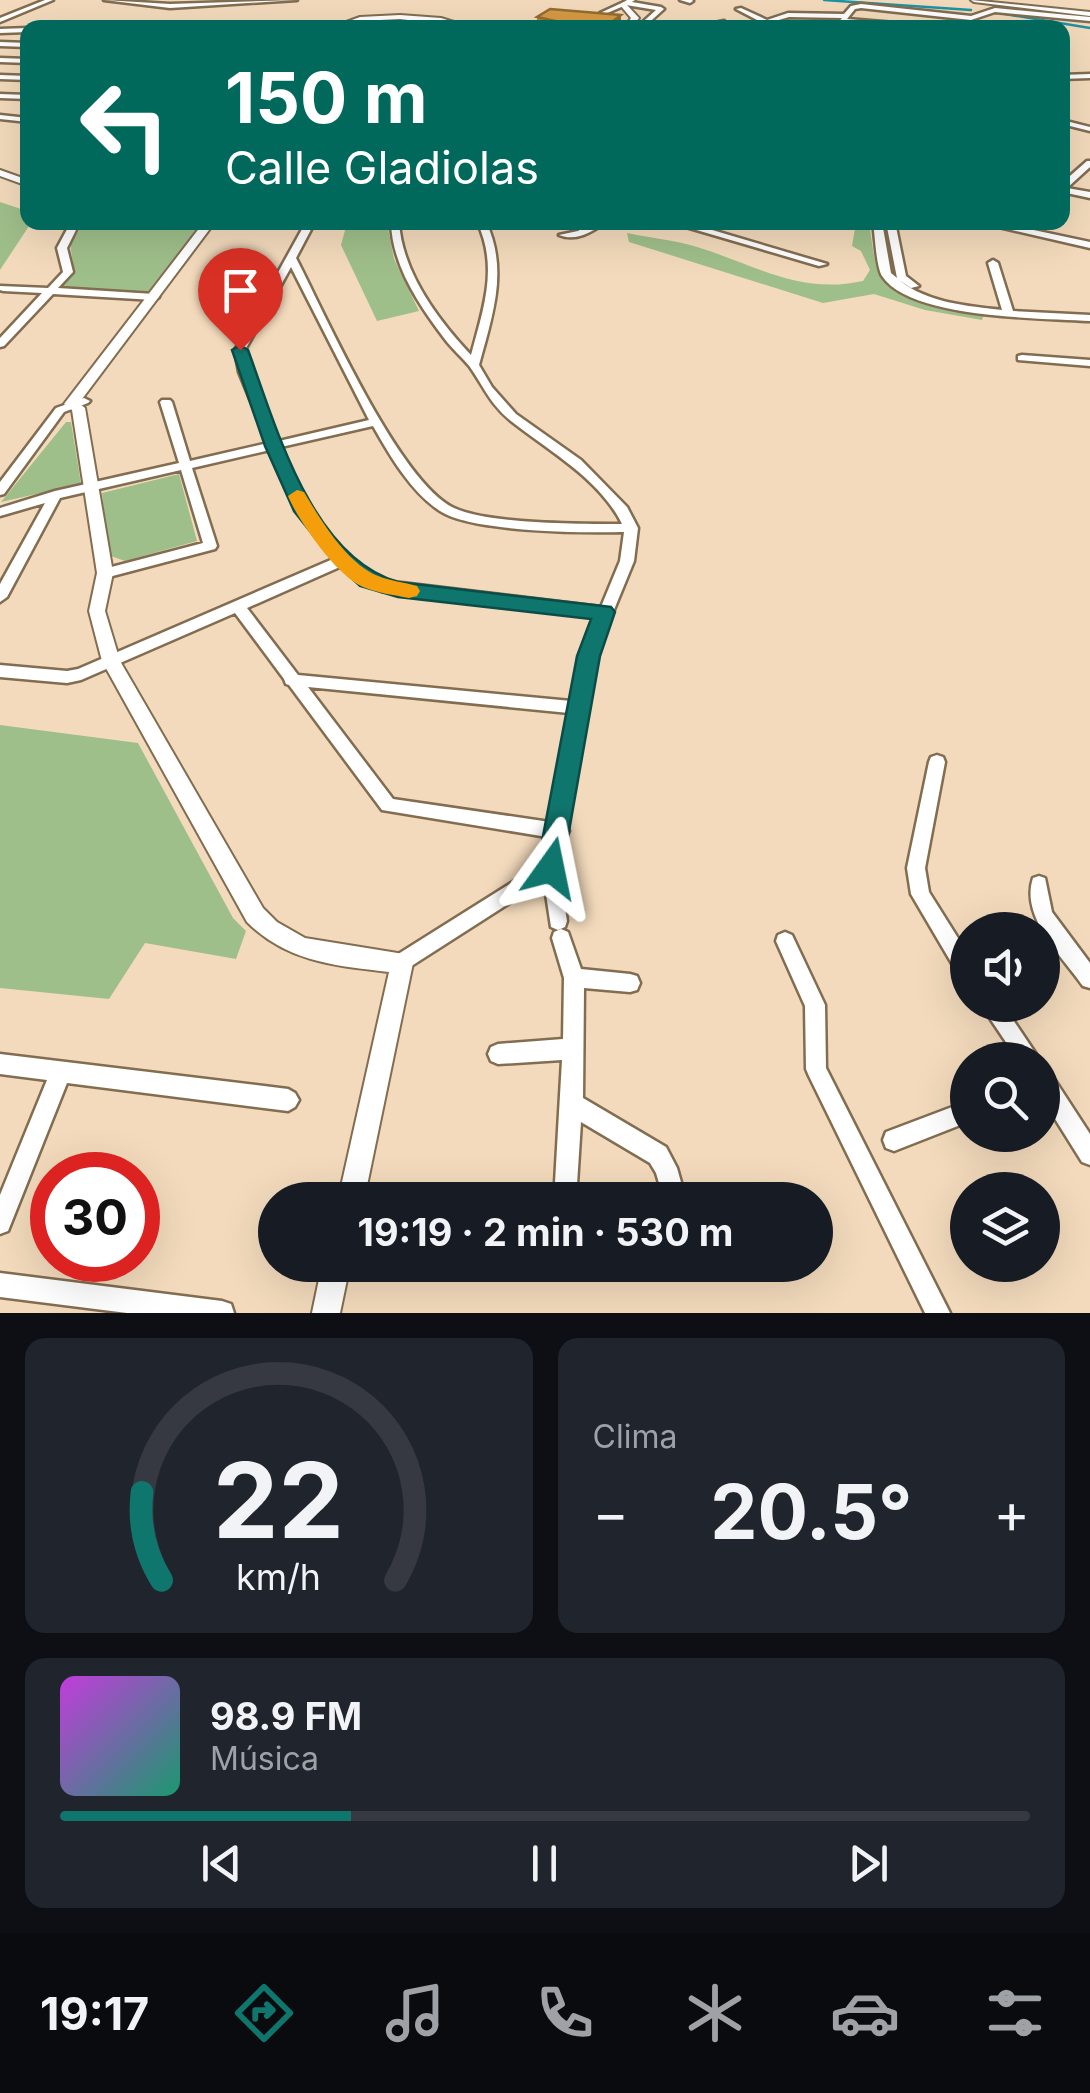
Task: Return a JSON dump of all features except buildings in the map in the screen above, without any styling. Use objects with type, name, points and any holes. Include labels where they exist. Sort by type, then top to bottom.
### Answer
[{"type":"main road","points":[[974,0],[1090,16]]},
{"type":"main road","points":[[404,20],[447,20]]},
{"type":"main road","points":[[204,230],[78,404],[105,573],[97,611],[111,661],[255,915],[270,933],[286,943],[317,952],[402,963],[355,1182]]},
{"type":"main road","points":[[78,404],[215,230]]},
{"type":"main road","points":[[326,1313],[332,1282]]},
{"type":"street","points":[[0,20],[50,0]]},
{"type":"street","points":[[107,0],[170,6],[294,0]]},
{"type":"street","points":[[602,12],[627,3],[662,10],[649,20]]},
{"type":"street","points":[[1003,4],[1007,8],[1064,16]]},
{"type":"street","points":[[842,20],[856,6],[971,18],[995,10],[1090,16]]},
{"type":"street","points":[[739,9],[762,20]]},
{"type":"street","points":[[984,12],[1033,20]]},
{"type":"street","points":[[777,20],[788,14],[833,20]]},
{"type":"street","points":[[1070,78],[1090,76]]},
{"type":"street","points":[[1070,83],[1074,78]]},
{"type":"street","points":[[15,97],[20,94]]},
{"type":"street","points":[[0,96],[20,97]]},
{"type":"street","points":[[1070,181],[1090,163]]},
{"type":"street","points":[[0,344],[68,272],[62,248],[72,230]]},
{"type":"street","points":[[306,230],[240,350],[274,446],[304,511],[343,560],[367,581],[382,586],[604,612]]},
{"type":"street","points":[[395,230],[396,244],[416,289],[499,404],[576,463],[622,510],[631,528],[627,560],[588,656],[551,868],[560,930],[574,978],[572,1104],[566,1182]]},
{"type":"street","points":[[474,365],[494,279],[496,250],[486,230]]},
{"type":"street","points":[[564,235],[587,230]]},
{"type":"street","points":[[701,230],[822,264]]},
{"type":"street","points":[[878,230],[886,274],[893,283],[942,304],[1090,309]]},
{"type":"street","points":[[892,230],[901,277],[916,288],[936,296],[1090,318]]},
{"type":"street","points":[[1019,230],[1090,245]]},
{"type":"street","points":[[290,256],[377,422],[410,476],[448,510],[469,517],[631,528]]},
{"type":"street","points":[[992,263],[1008,307]]},
{"type":"street","points":[[3,288],[154,296]]},
{"type":"street","points":[[1022,358],[1090,362]]},
{"type":"street","points":[[105,573],[210,546],[166,402]]},
{"type":"street","points":[[0,491],[60,410],[78,404]]},
{"type":"street","points":[[0,512],[55,495],[377,422]]},
{"type":"street","points":[[0,597],[55,495]]},
{"type":"street","points":[[0,671],[68,678],[343,560]]},
{"type":"street","points":[[237,606],[388,805],[560,830]]},
{"type":"street","points":[[291,680],[578,708]]},
{"type":"street","points":[[937,762],[916,868],[920,894],[950,944]]},
{"type":"street","points":[[402,963],[551,868]]},
{"type":"street","points":[[1040,884],[1043,916],[1090,979]]},
{"type":"street","points":[[785,941],[814,1006],[816,1068],[938,1313]]},
{"type":"street","points":[[574,978],[630,983]]},
{"type":"street","points":[[498,1054],[573,1049]]},
{"type":"street","points":[[0,1064],[288,1100]]},
{"type":"street","points":[[0,1223],[61,1072]]},
{"type":"street","points":[[572,1104],[658,1155],[670,1182]]},
{"type":"street","points":[[1060,1107],[1090,1154]]},
{"type":"street","points":[[894,1140],[950,1118]]},
{"type":"street","points":[[0,1285],[222,1312]]},
{"type":"green space","points":[[0,202],[20,209],[20,230],[26,230],[0,270]]},
{"type":"green space","points":[[79,230],[203,230],[154,294],[56,288],[74,270],[70,244]]},
{"type":"green space","points":[[345,230],[388,230],[394,259],[419,311],[377,321],[341,245]]},
{"type":"green space","points":[[855,230],[870,230],[877,264],[891,286],[929,304],[985,312],[982,320],[925,310],[874,294],[823,303],[629,242],[627,233],[697,247],[778,276],[818,284],[863,281],[870,270],[861,251],[852,246]]},
{"type":"green space","points":[[66,422],[71,422],[81,484],[1,502]]},
{"type":"green space","points":[[179,474],[197,541],[125,561],[108,555],[102,493]]},
{"type":"green space","points":[[0,725],[138,743],[233,918],[246,931],[236,959],[145,943],[109,999],[0,988]]},
{"type":"waterway","points":[[824,0],[971,10]]},
{"type":"waterway","points":[[1005,14],[1041,20]]},
{"type":"waterway","points":[[1070,25],[1090,28]]},
{"type":"slow traffic","points":[[297,496],[304,511],[343,560],[367,581],[409,591]]},
{"type":"route","points":[[240,350],[274,446],[304,511],[343,560],[367,581],[398,590],[604,612],[588,656],[551,868]]}]
